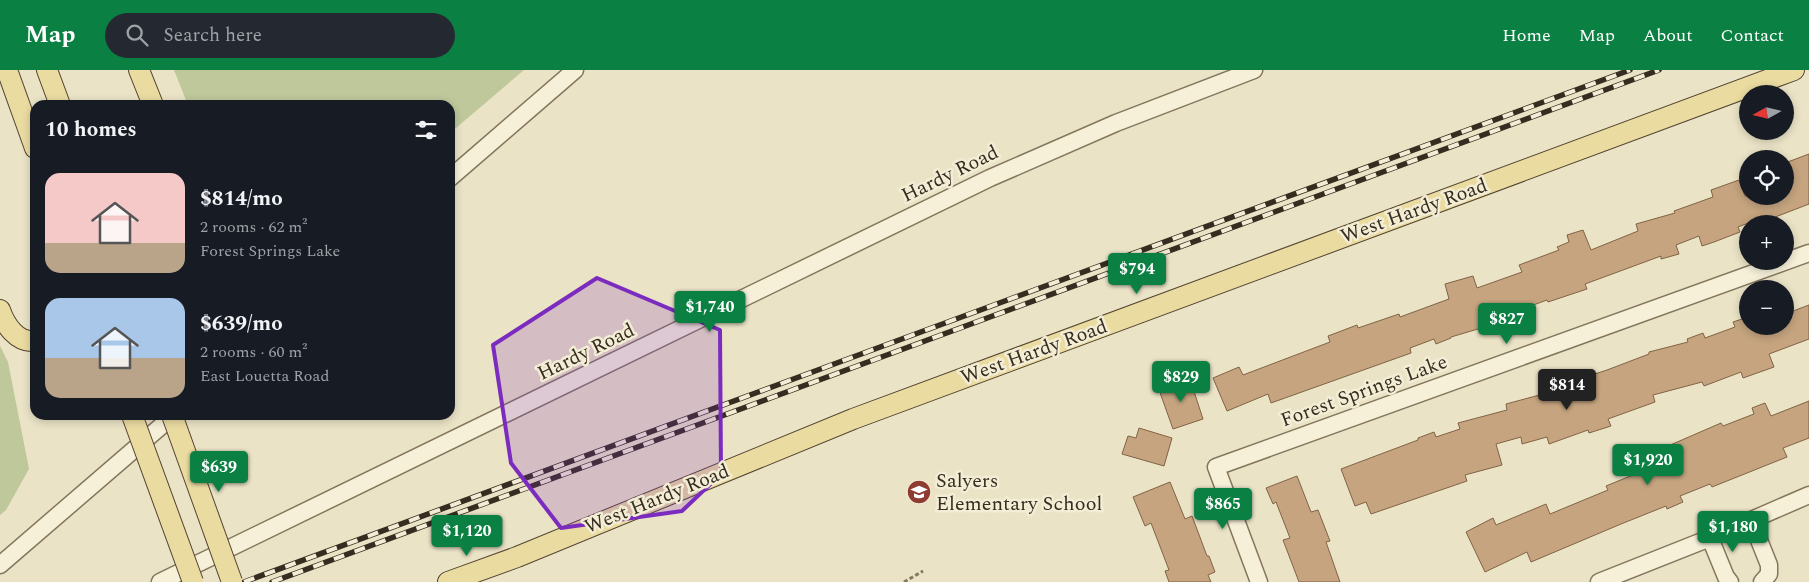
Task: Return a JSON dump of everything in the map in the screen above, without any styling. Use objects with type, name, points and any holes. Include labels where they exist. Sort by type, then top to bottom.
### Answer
[{"type":"main road","points":[[6,70],[30,135]]},
{"type":"main road","points":[[47,70],[58,100]]},
{"type":"main road","points":[[139,70],[151,100]]},
{"type":"main road","name":"West Hardy Road","points":[[448,582],[517,557],[853,419],[1794,70]]},
{"type":"main road","points":[[0,310],[5,325],[19,337],[30,341]]},
{"type":"main road","points":[[134,420],[193,582]]},
{"type":"main road","points":[[175,420],[232,582]]},
{"type":"street","points":[[455,174],[575,70]]},
{"type":"street","name":"Hardy Road","points":[[160,582],[990,178],[1116,123],[1254,70]]},
{"type":"street","name":"Forest Springs Lake","points":[[1259,582],[1216,467],[1809,253]]},
{"type":"street","points":[[0,565],[167,420]]},
{"type":"street","points":[[1599,582],[1710,538],[1809,495]]},
{"type":"street","points":[[1751,520],[1769,565],[1769,574],[1762,582]]},
{"type":"street","points":[[1710,538],[1726,577],[1730,582]]},
{"type":"path","points":[[904,582],[923,571]]},
{"type":"highlighted area","points":[[597,278],[720,330],[721,474],[682,511],[561,528],[511,463],[493,345]]},
{"type":"green space","points":[[174,70],[524,70],[455,129],[455,100],[186,100]]},
{"type":"green space","points":[[0,346],[8,362],[29,469],[6,510],[0,515]]},
{"type":"building","points":[[1809,154],[1809,204],[1781,215],[1739,215],[1739,232],[1714,242],[1702,246],[1699,236],[1676,245],[1679,254],[1661,259],[1661,256],[1585,284],[1587,289],[1548,302],[1547,300],[1487,322],[1488,326],[1451,337],[1436,344],[1434,339],[1410,348],[1411,353],[1271,403],[1268,394],[1227,411],[1213,378],[1239,367],[1243,375],[1330,342],[1328,336],[1357,325],[1358,328],[1399,314],[1400,317],[1449,299],[1445,284],[1473,276],[1477,288],[1522,272],[1519,265],[1559,250],[1557,247],[1569,242],[1567,235],[1583,230],[1591,250],[1638,231],[1636,224],[1675,213],[1674,211],[1713,197],[1711,190],[1739,180],[1739,205],[1794,205],[1794,160]]},
{"type":"building","points":[[1809,305],[1809,339],[1769,354],[1774,367],[1743,378],[1741,372],[1704,386],[1702,382],[1653,395],[1655,402],[1608,419],[1611,426],[1589,433],[1588,430],[1549,444],[1547,437],[1522,444],[1521,437],[1496,444],[1502,465],[1465,475],[1467,481],[1371,514],[1366,502],[1355,506],[1341,469],[1418,440],[1418,438],[1434,432],[1436,437],[1460,429],[1458,423],[1507,410],[1506,404],[1547,393],[1546,390],[1607,370],[1649,354],[1649,352],[1688,342],[1687,339],[1703,333],[1705,338],[1735,327],[1733,322],[1739,320],[1739,335],[1794,335],[1794,311]]},
{"type":"building","points":[[1189,376],[1203,419],[1173,429],[1158,387]]},
{"type":"building","points":[[1809,401],[1809,438],[1783,448],[1787,457],[1712,487],[1710,484],[1680,496],[1683,502],[1667,509],[1666,506],[1531,562],[1527,552],[1485,572],[1466,532],[1493,518],[1496,525],[1546,504],[1550,514],[1608,490],[1606,486],[1650,468],[1645,456],[1721,423],[1723,426],[1754,414],[1752,408],[1765,403],[1771,416]]},
{"type":"building","points":[[1139,428],[1172,438],[1164,466],[1122,454],[1128,436],[1136,438]]},
{"type":"building","points":[[1297,476],[1311,512],[1318,510],[1330,541],[1326,542],[1340,582],[1299,582],[1283,540],[1290,538],[1276,502],[1273,504],[1266,488]]},
{"type":"building","points":[[1170,482],[1185,519],[1192,516],[1207,556],[1209,556],[1215,572],[1208,575],[1211,582],[1169,582],[1165,571],[1169,570],[1151,523],[1145,526],[1133,497]]},
{"type":"railway","points":[[244,582],[1630,70]]},
{"type":"railway","points":[[272,582],[1659,70]]},
{"type":"place","name":"Salyers Elementary School","points":[[919,492]]}]
